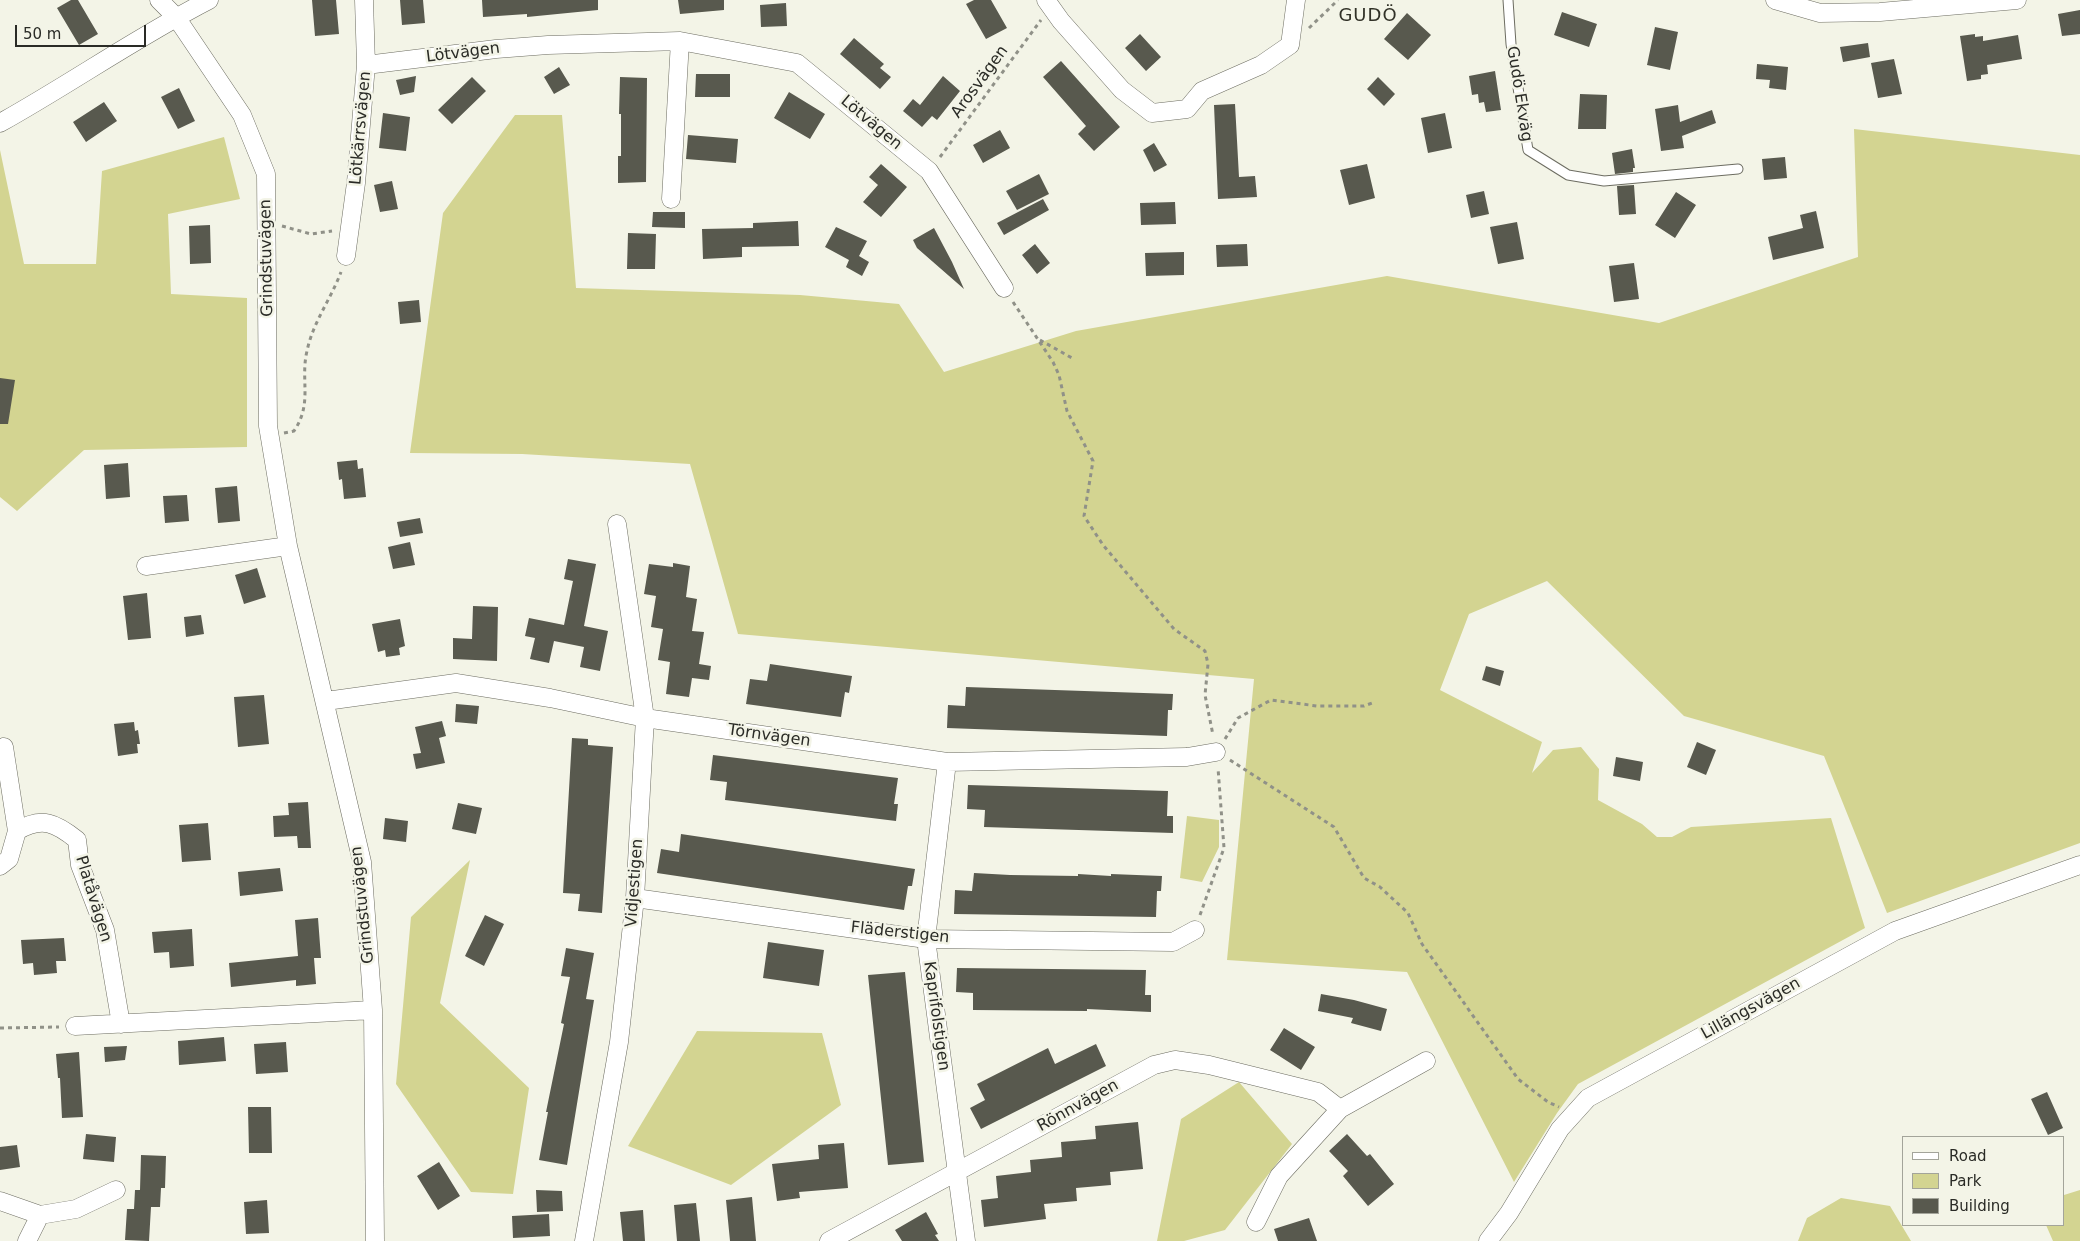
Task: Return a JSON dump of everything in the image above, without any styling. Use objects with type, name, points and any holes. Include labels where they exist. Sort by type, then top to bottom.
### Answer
[{"type":"street","name":"Grindstuvägen","points":[[159,0],[176,17],[242,115],[266,174],[268,426],[288,546],[326,701],[362,862],[373,1010],[376,1241]]},
{"type":"street","points":[[0,124],[176,17],[209,0]]},
{"type":"street","name":"Lötkärrsvägen","points":[[346,256],[356,183],[366,65],[364,0]]},
{"type":"street","points":[[1048,4],[1122,90],[1152,113],[1187,108],[1202,91],[1261,65],[1290,45],[1296,0]]},
{"type":"street","points":[[1775,0],[1820,13],[1880,12],[2017,0]]},
{"type":"street","points":[[671,199],[680,41]]},
{"type":"street","name":"Lötvägen","points":[[366,65],[496,49],[548,45],[680,41],[798,63],[929,171],[1004,288]]},
{"type":"street","name":"Vidjestigen","points":[[584,1241],[619,1042],[635,898],[645,718],[617,524]]},
{"type":"street","points":[[146,566],[288,546]]},
{"type":"street","name":"Törnvägen","points":[[326,701],[456,683],[550,698],[645,718],[947,762],[1187,757],[1216,752]]},
{"type":"street","points":[[0,866],[9,859],[17,831],[4,747]]},
{"type":"street","name":"Kaprifolstigen","points":[[947,762],[926,939],[966,1241]]},
{"type":"street","name":"Platåvägen","points":[[17,831],[30,823],[50,823],[65,830],[77,840],[80,865],[105,930],[121,1024]]},
{"type":"street","name":"Lillängsvägen","points":[[1488,1241],[1509,1213],[1560,1129],[1588,1098],[1895,932],[2080,865]]},
{"type":"street","name":"Fläderstigen","points":[[635,898],[926,939],[1172,942],[1195,930]]},
{"type":"street","points":[[75,1026],[373,1010]]},
{"type":"street","name":"Rönnvägen","points":[[829,1241],[1154,1065],[1175,1060],[1209,1065],[1318,1092],[1340,1110]]},
{"type":"street","points":[[1256,1222],[1279,1176],[1340,1110],[1426,1061]]},
{"type":"street","points":[[0,1202],[40,1215],[76,1209],[116,1190]]},
{"type":"street","points":[[27,1241],[40,1215]]},
{"type":"lane","name":"Gudö Ekväg","points":[[1508,0],[1511,44],[1528,150],[1568,175],[1604,180],[1738,169]]},
{"type":"path","points":[[1290,45],[1338,0]]},
{"type":"path","name":"Arosvägen","points":[[929,171],[1048,4]]},
{"type":"path","points":[[276,224],[311,234],[350,228]]},
{"type":"path","points":[[282,434],[294,431],[301,421],[306,402],[306,352],[316,320],[339,276],[346,256]]},
{"type":"path","points":[[1004,288],[1059,375],[1068,411],[1093,461],[1084,516],[1103,545],[1174,629],[1205,651],[1208,664],[1205,695],[1216,752],[1224,848],[1195,930]]},
{"type":"path","points":[[1037,339],[1072,358]]},
{"type":"path","points":[[1216,752],[1238,718],[1271,700],[1317,706],[1364,706],[1372,703]]},
{"type":"path","points":[[1216,752],[1334,827],[1364,878],[1380,887],[1408,914],[1422,944],[1518,1079],[1548,1102],[1574,1114]]},
{"type":"path","points":[[0,1028],[75,1026]]},
{"type":"green space","points":[[515,115],[562,115],[576,288],[800,295],[899,304],[944,372],[1076,331],[1387,276],[1659,323],[1858,257],[1854,129],[2080,155],[2080,843],[1887,913],[1824,756],[1684,716],[1547,581],[1469,614],[1440,690],[1542,742],[1532,773],[1553,750],[1581,747],[1599,769],[1598,800],[1642,824],[1657,837],[1672,837],[1691,827],[1831,818],[1865,928],[1578,1084],[1557,1113],[1514,1182],[1407,972],[1227,960],[1254,679],[738,634],[690,464],[522,454],[410,453],[443,213]]},
{"type":"green space","points":[[224,137],[240,199],[168,214],[171,294],[247,298],[247,447],[84,450],[17,511],[0,497],[0,150],[24,264],[96,264],[102,171]]},
{"type":"green space","points":[[1187,816],[1219,820],[1219,847],[1202,882],[1180,878]]},
{"type":"green space","points":[[470,860],[440,1003],[529,1088],[513,1194],[471,1192],[396,1084],[411,917]]},
{"type":"green space","points":[[697,1031],[822,1033],[841,1105],[731,1185],[628,1146]]},
{"type":"green space","points":[[1239,1082],[1292,1144],[1225,1230],[1184,1241],[1157,1241],[1181,1119]]},
{"type":"green space","points":[[2080,1190],[2080,1241],[2053,1241],[2046,1226],[2065,1226],[2065,1195]]},
{"type":"green space","points":[[1841,1198],[1890,1206],[1911,1241],[1798,1241],[1807,1218]]},
{"type":"building","points":[[71,0],[78,0],[98,34],[79,45],[57,8]]},
{"type":"building","points":[[312,0],[336,0],[339,34],[315,36]]},
{"type":"building","points":[[400,0],[423,0],[425,23],[402,25]]},
{"type":"building","points":[[482,0],[598,0],[598,10],[527,17],[527,14],[483,17]]},
{"type":"building","points":[[678,0],[724,0],[724,10],[680,14]]},
{"type":"building","points":[[974,0],[991,0],[1007,28],[986,39],[966,4]]},
{"type":"building","points":[[786,3],[787,26],[761,27],[760,5]]},
{"type":"building","points":[[2080,10],[2080,34],[2062,36],[2058,14]]},
{"type":"building","points":[[1562,12],[1597,24],[1589,47],[1554,35]]},
{"type":"building","points":[[1407,13],[1431,35],[1408,60],[1384,39]]},
{"type":"building","points":[[1655,27],[1678,32],[1670,70],[1647,65]]},
{"type":"building","points":[[1140,34],[1161,57],[1146,71],[1125,48]]},
{"type":"building","points":[[1975,34],[1975,37],[1983,36],[1983,41],[2018,35],[2022,59],[1987,65],[1988,74],[1981,75],[1981,79],[1967,81],[1960,36]]},
{"type":"building","points":[[854,38],[884,64],[880,68],[891,77],[880,89],[840,54]]},
{"type":"building","points":[[1868,43],[1870,57],[1843,62],[1840,47]]},
{"type":"building","points":[[1894,59],[1902,94],[1878,98],[1871,63]]},
{"type":"building","points":[[1061,61],[1120,127],[1094,151],[1078,134],[1086,126],[1043,77]]},
{"type":"building","points":[[1757,64],[1788,67],[1786,90],[1769,88],[1770,80],[1756,79]]},
{"type":"building","points":[[559,67],[570,85],[554,94],[544,77]]},
{"type":"building","points":[[1495,71],[1501,110],[1486,112],[1484,102],[1479,103],[1478,94],[1472,95],[1469,76]]},
{"type":"building","points":[[696,74],[730,74],[730,97],[695,97]]},
{"type":"building","points":[[416,76],[414,92],[400,95],[396,80]]},
{"type":"building","points":[[943,76],[960,91],[937,120],[932,116],[922,127],[903,111],[913,99],[920,105]]},
{"type":"building","points":[[472,77],[486,91],[452,124],[438,110]]},
{"type":"building","points":[[620,77],[647,78],[646,182],[618,183],[618,156],[621,156]]},
{"type":"building","points":[[1378,77],[1395,94],[1384,106],[1367,89]]},
{"type":"building","points":[[179,88],[195,121],[178,129],[161,97]]},
{"type":"building","points":[[789,92],[825,114],[810,139],[774,118]]},
{"type":"building","points":[[1580,94],[1607,95],[1606,129],[1578,129]]},
{"type":"building","points":[[104,102],[117,121],[86,142],[73,122]]},
{"type":"building","points":[[1235,104],[1239,177],[1255,176],[1257,197],[1218,199],[1214,105]]},
{"type":"building","points":[[1678,105],[1680,122],[1712,110],[1716,123],[1682,136],[1684,148],[1661,151],[1655,109]]},
{"type":"building","points":[[383,113],[410,117],[406,151],[379,148]]},
{"type":"building","points":[[1445,113],[1452,148],[1428,153],[1421,118]]},
{"type":"building","points":[[1000,130],[1010,148],[983,163],[973,145]]},
{"type":"building","points":[[688,135],[738,139],[736,163],[686,159]]},
{"type":"building","points":[[1154,143],[1167,165],[1154,172],[1143,150]]},
{"type":"building","points":[[1632,149],[1635,168],[1633,168],[1633,172],[1615,174],[1612,153]]},
{"type":"building","points":[[1785,157],[1787,178],[1764,180],[1762,159]]},
{"type":"building","points":[[881,164],[907,187],[881,217],[863,202],[878,185],[869,177]]},
{"type":"building","points":[[1367,164],[1375,198],[1349,205],[1340,170]]},
{"type":"building","points":[[1039,174],[1049,194],[1017,210],[1006,191]]},
{"type":"building","points":[[392,181],[398,209],[380,212],[374,185]]},
{"type":"building","points":[[1634,185],[1636,214],[1619,215],[1617,186]]},
{"type":"building","points":[[1484,191],[1489,214],[1471,218],[1466,195]]},
{"type":"building","points":[[1676,192],[1696,205],[1675,238],[1655,225]]},
{"type":"building","points":[[1043,199],[1049,210],[1004,235],[997,223]]},
{"type":"building","points":[[1175,202],[1176,224],[1141,225],[1140,203]]},
{"type":"building","points":[[1816,211],[1824,248],[1773,260],[1768,237],[1803,228],[1800,215]]},
{"type":"building","points":[[653,212],[685,212],[685,228],[652,227]]},
{"type":"building","points":[[798,221],[799,246],[742,247],[742,257],[703,259],[702,229],[753,228],[753,223]]},
{"type":"building","points":[[1517,222],[1524,259],[1498,264],[1490,227]]},
{"type":"building","points":[[210,225],[211,263],[190,264],[189,226]]},
{"type":"building","points":[[836,227],[867,241],[859,256],[869,262],[862,276],[846,267],[849,260],[825,247]]},
{"type":"building","points":[[934,228],[964,289],[917,248],[913,240]]},
{"type":"building","points":[[628,233],[656,234],[655,269],[627,269]]},
{"type":"building","points":[[1035,244],[1050,263],[1037,274],[1022,255]]},
{"type":"building","points":[[1247,244],[1248,266],[1217,267],[1216,245]]},
{"type":"building","points":[[1184,252],[1184,275],[1146,276],[1145,253]]},
{"type":"building","points":[[1634,263],[1639,299],[1614,302],[1609,266]]},
{"type":"building","points":[[419,300],[421,322],[400,324],[398,302]]},
{"type":"building","points":[[0,378],[15,380],[8,424],[0,424]]},
{"type":"building","points":[[357,460],[358,469],[363,468],[366,497],[344,499],[342,479],[339,480],[337,462]]},
{"type":"building","points":[[128,463],[130,497],[106,499],[104,465]]},
{"type":"building","points":[[237,486],[240,521],[218,523],[215,488]]},
{"type":"building","points":[[187,495],[189,521],[165,523],[163,496]]},
{"type":"building","points":[[420,518],[423,533],[400,537],[397,522]]},
{"type":"building","points":[[410,542],[415,565],[393,569],[388,547]]},
{"type":"building","points":[[568,559],[596,564],[584,626],[608,631],[600,671],[580,667],[584,647],[554,641],[549,663],[530,659],[535,638],[525,636],[529,618],[564,625],[573,581],[564,579]]},
{"type":"building","points":[[673,563],[690,566],[686,597],[697,599],[692,631],[704,632],[699,664],[711,666],[709,680],[692,678],[689,697],[666,694],[670,662],[658,660],[663,629],[651,627],[656,596],[644,594],[649,564],[673,567]]},
{"type":"building","points":[[257,568],[266,597],[244,604],[235,575]]},
{"type":"building","points":[[147,593],[151,638],[128,640],[123,596]]},
{"type":"building","points":[[473,606],[498,607],[497,661],[453,659],[453,638],[472,639]]},
{"type":"building","points":[[201,615],[204,634],[186,637],[184,617]]},
{"type":"building","points":[[400,619],[405,646],[399,648],[400,655],[386,657],[385,650],[378,652],[372,624]]},
{"type":"building","points":[[770,664],[852,676],[849,693],[845,692],[841,717],[746,704],[750,679],[767,681]]},
{"type":"building","points":[[1486,666],[1504,671],[1500,686],[1482,680]]},
{"type":"building","points":[[966,687],[1173,694],[1172,710],[1168,710],[1167,736],[947,728],[948,705],[965,706]]},
{"type":"building","points":[[264,695],[269,744],[238,747],[234,697]]},
{"type":"building","points":[[456,704],[479,706],[477,724],[455,722]]},
{"type":"building","points":[[442,721],[446,736],[439,738],[445,763],[416,769],[413,754],[421,753],[415,727]]},
{"type":"building","points":[[134,722],[135,731],[138,730],[140,744],[137,744],[138,753],[118,756],[114,724]]},
{"type":"building","points":[[572,738],[588,739],[588,745],[613,747],[602,913],[578,911],[580,894],[563,893]]},
{"type":"building","points":[[1697,742],[1716,750],[1706,775],[1687,767]]},
{"type":"building","points":[[713,755],[898,778],[894,804],[898,804],[896,821],[725,800],[727,782],[710,780]]},
{"type":"building","points":[[1616,757],[1643,762],[1640,781],[1613,776]]},
{"type":"building","points":[[968,785],[1168,791],[1167,816],[1173,816],[1173,833],[984,827],[985,810],[967,809]]},
{"type":"building","points":[[308,802],[311,848],[298,848],[297,836],[274,837],[273,816],[289,815],[288,803]]},
{"type":"building","points":[[458,803],[482,808],[476,834],[452,829]]},
{"type":"building","points":[[385,818],[408,821],[406,842],[383,839]]},
{"type":"building","points":[[208,823],[211,860],[182,862],[179,825]]},
{"type":"building","points":[[681,834],[915,869],[912,886],[908,886],[904,910],[657,873],[661,849],[679,852]]},
{"type":"building","points":[[280,868],[283,891],[240,896],[238,872]]},
{"type":"building","points":[[974,873],[1162,876],[1161,891],[1157,891],[1156,917],[954,914],[955,890],[972,891]]},
{"type":"building","points":[[485,915],[504,924],[484,966],[465,956]]},
{"type":"building","points":[[318,918],[321,958],[314,958],[316,984],[296,986],[296,980],[231,987],[229,963],[298,956],[295,920]]},
{"type":"building","points":[[192,929],[194,966],[170,968],[169,952],[154,953],[152,932]]},
{"type":"building","points":[[64,938],[66,961],[56,961],[57,973],[34,975],[33,963],[23,964],[21,940]]},
{"type":"building","points":[[768,942],[824,950],[819,986],[763,978]]},
{"type":"building","points":[[566,948],[594,953],[586,999],[594,1000],[567,1165],[539,1160],[548,1112],[546,1112],[564,1024],[561,1023],[570,977],[561,976]]},
{"type":"building","points":[[957,968],[1146,970],[1145,995],[1151,995],[1151,1012],[1087,1009],[1087,1011],[973,1010],[973,993],[956,992]]},
{"type":"building","points":[[905,972],[924,1162],[888,1165],[868,975]]},
{"type":"building","points":[[1321,994],[1387,1009],[1381,1031],[1351,1023],[1353,1018],[1318,1011]]},
{"type":"building","points":[[1284,1028],[1315,1047],[1301,1070],[1270,1050]]},
{"type":"building","points":[[224,1037],[226,1061],[179,1065],[178,1041]]},
{"type":"building","points":[[286,1042],[288,1072],[256,1074],[254,1044]]},
{"type":"building","points":[[1096,1044],[1106,1066],[981,1129],[970,1108],[985,1100],[977,1084],[1048,1048],[1055,1064]]},
{"type":"building","points":[[127,1046],[125,1060],[105,1062],[104,1047]]},
{"type":"building","points":[[79,1052],[83,1117],[62,1118],[60,1078],[58,1078],[56,1054]]},
{"type":"building","points":[[2047,1092],[2063,1128],[2048,1135],[2031,1099]]},
{"type":"building","points":[[248,1107],[271,1107],[272,1153],[249,1153]]},
{"type":"building","points":[[1138,1122],[1143,1169],[1110,1172],[1111,1185],[1076,1188],[1077,1201],[1044,1204],[1046,1219],[984,1227],[981,1200],[998,1198],[996,1176],[1031,1172],[1030,1160],[1062,1157],[1061,1142],[1096,1139],[1095,1126]]},
{"type":"building","points":[[86,1134],[116,1137],[114,1162],[83,1159]]},
{"type":"building","points":[[1347,1134],[1367,1156],[1370,1154],[1394,1184],[1368,1206],[1343,1176],[1348,1171],[1329,1151]]},
{"type":"building","points":[[844,1143],[848,1188],[799,1192],[800,1198],[777,1201],[772,1164],[819,1159],[818,1145]]},
{"type":"building","points":[[17,1145],[20,1167],[0,1170],[0,1147]]},
{"type":"building","points":[[141,1155],[166,1156],[165,1188],[161,1188],[160,1207],[151,1207],[149,1241],[125,1240],[127,1209],[134,1209],[135,1190],[140,1190]]},
{"type":"building","points":[[439,1162],[460,1196],[438,1210],[417,1176]]},
{"type":"building","points":[[536,1190],[562,1191],[563,1211],[537,1212]]},
{"type":"building","points":[[752,1197],[756,1241],[730,1241],[726,1200]]},
{"type":"building","points":[[267,1200],[269,1233],[246,1234],[244,1202]]},
{"type":"building","points":[[696,1203],[700,1241],[677,1241],[674,1205]]},
{"type":"building","points":[[643,1210],[645,1241],[623,1241],[620,1212]]},
{"type":"building","points":[[926,1212],[938,1234],[935,1235],[939,1241],[902,1241],[895,1230]]},
{"type":"building","points":[[549,1214],[550,1236],[513,1238],[512,1216]]},
{"type":"building","points":[[1309,1218],[1317,1241],[1278,1241],[1274,1229]]},
{"type":"district","name":"GUDÖ","points":[[1368,16]]}]
